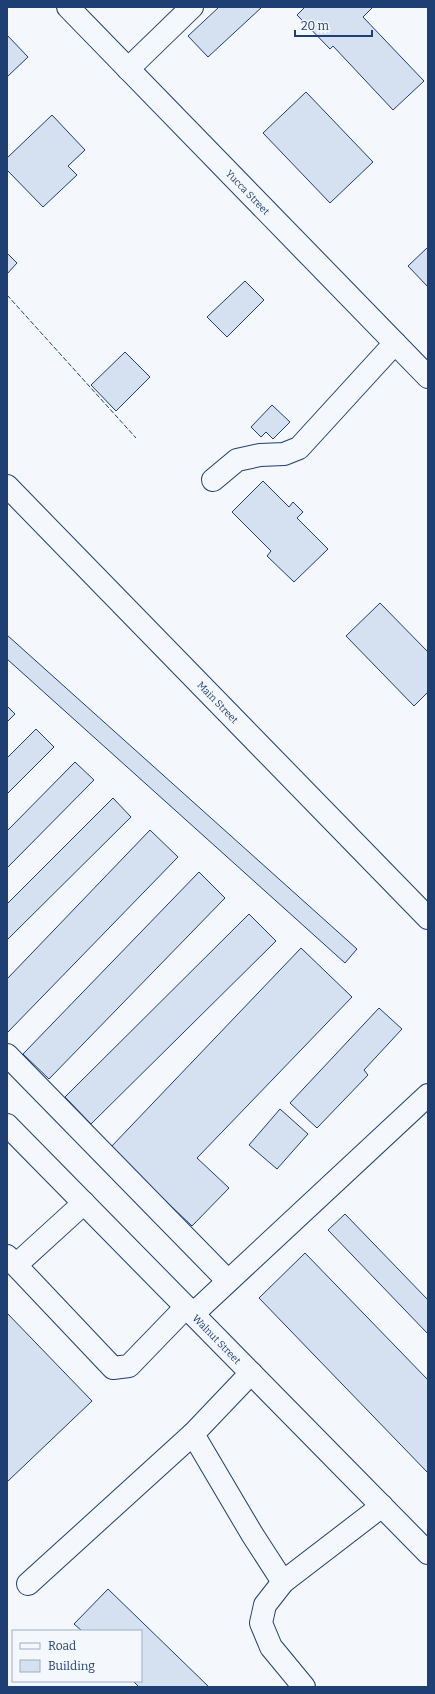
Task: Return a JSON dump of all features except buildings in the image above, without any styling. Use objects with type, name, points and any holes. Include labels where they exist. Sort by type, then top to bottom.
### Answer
[{"type":"street","name":"Yucca Street","points":[[68,7],[428,377]]},
{"type":"street","points":[[128,69],[192,7]]},
{"type":"street","points":[[213,480],[238,460],[260,455],[284,454],[299,448],[395,343]]},
{"type":"street","name":"Main Street","points":[[7,486],[428,918]]},
{"type":"street","points":[[7,1055],[228,1281]]},
{"type":"street","points":[[84,1203],[11,1260],[113,1368],[128,1366],[189,1310],[228,1281],[428,1095]]},
{"type":"street","name":"Walnut Street","points":[[7,1125],[428,1553]]},
{"type":"street","points":[[28,1584],[193,1434],[251,1373]]},
{"type":"street","points":[[193,1434],[252,1534],[283,1582]]},
{"type":"street","points":[[304,1687],[271,1647],[262,1623],[265,1605],[283,1582],[382,1506]]},
{"type":"fence","points":[[7,295],[136,438]]}]
